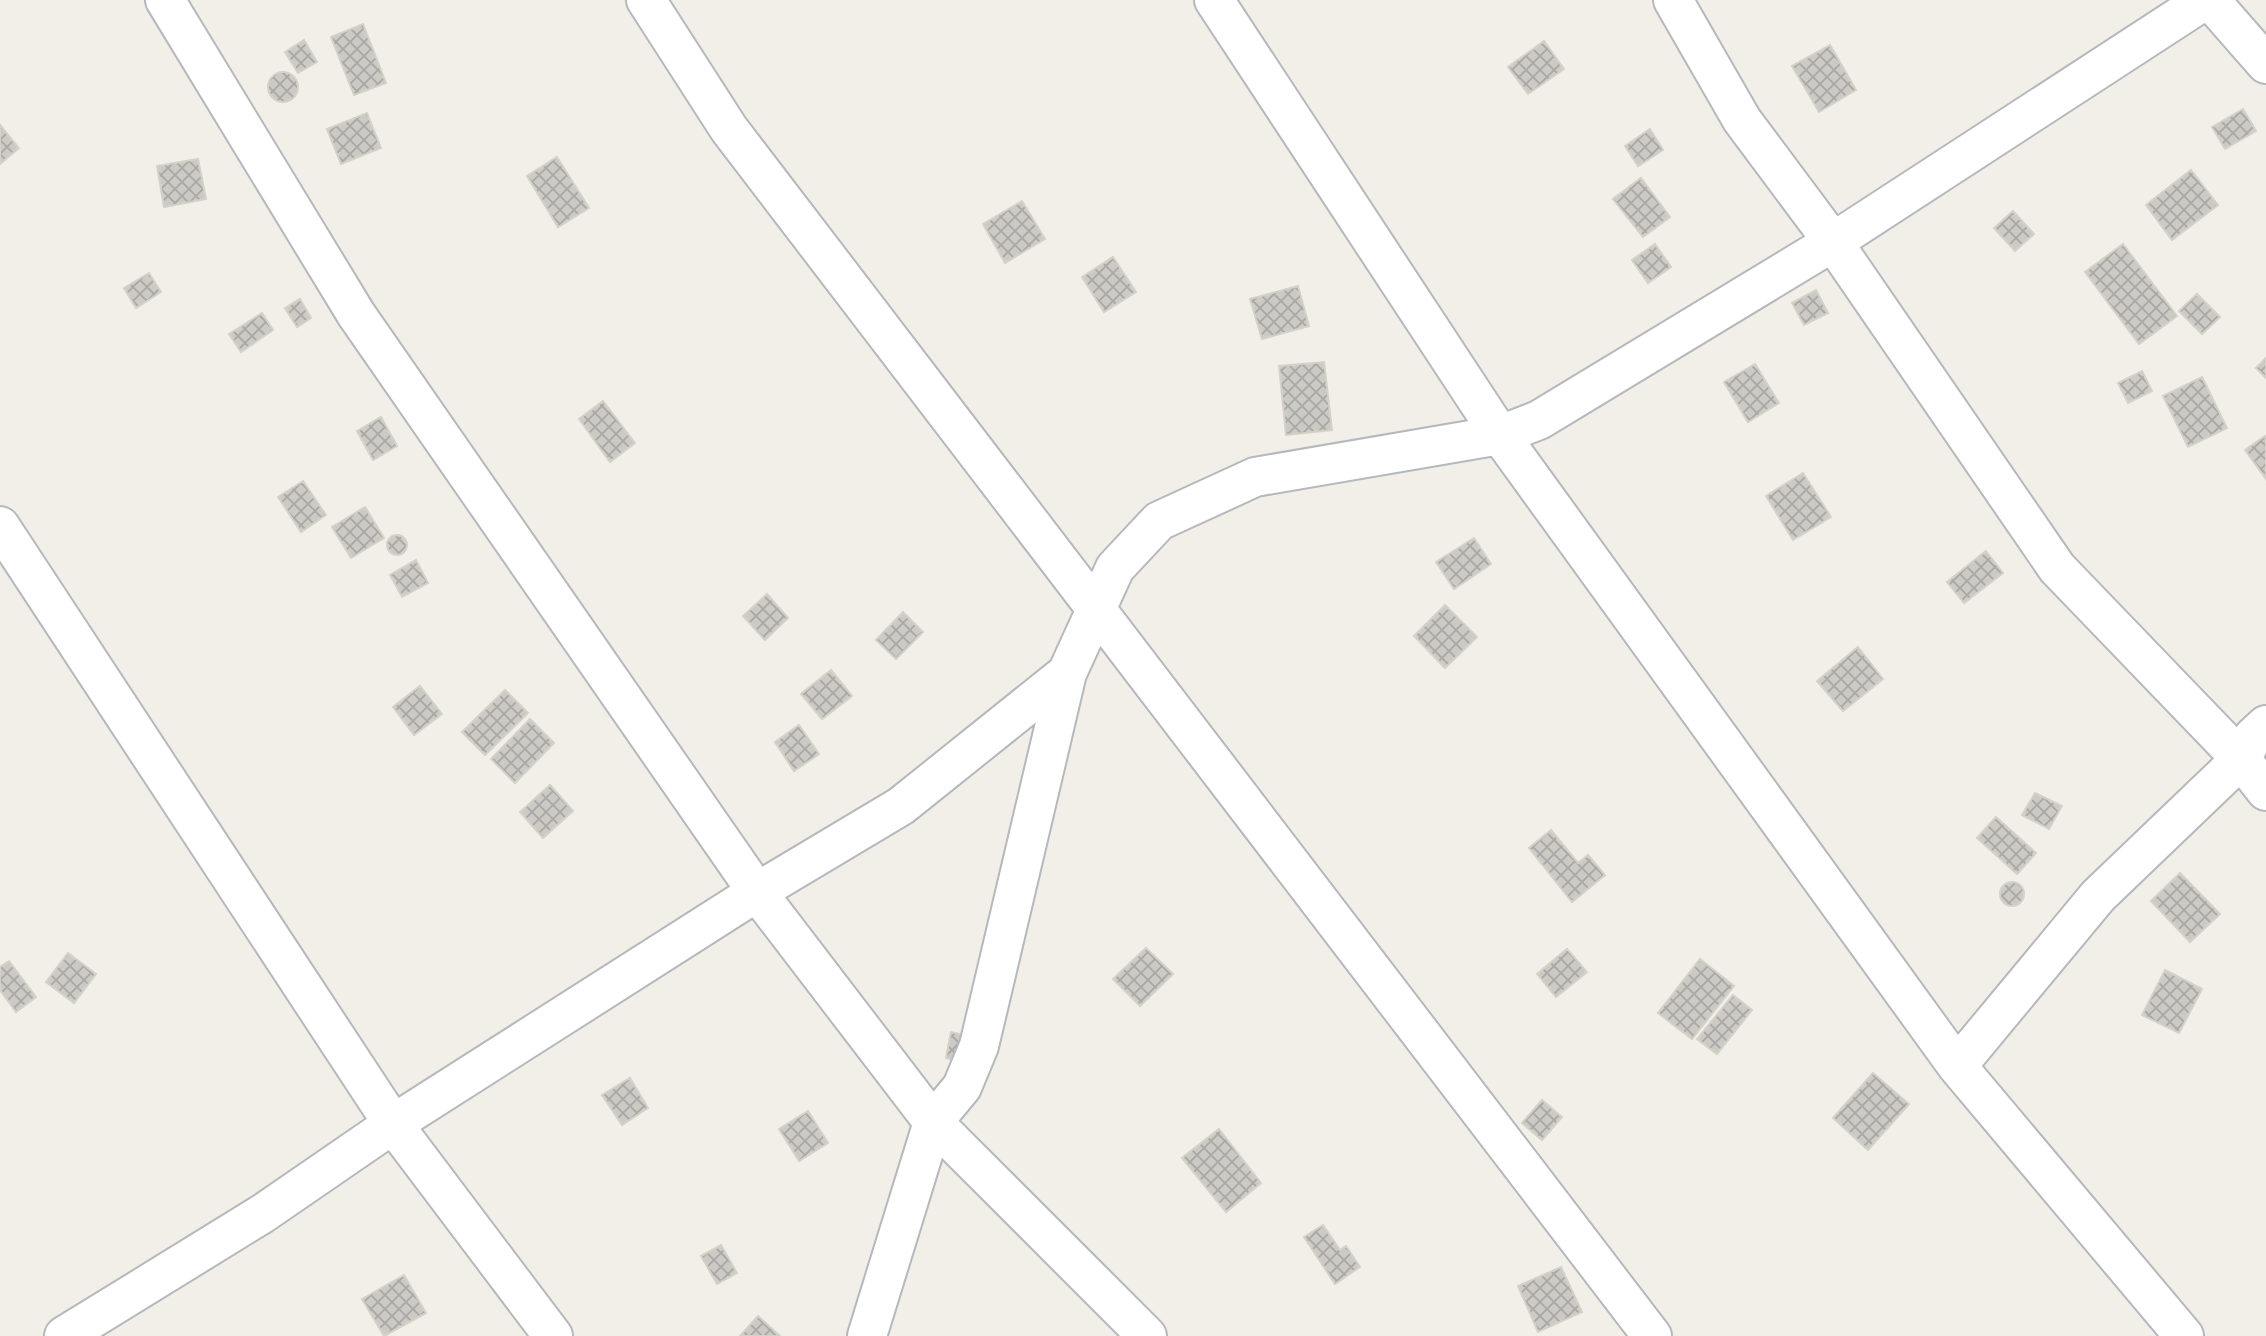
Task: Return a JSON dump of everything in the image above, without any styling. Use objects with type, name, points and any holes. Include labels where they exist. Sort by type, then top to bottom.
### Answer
[{"type":"street","points":[[165,0],[356,314],[757,892],[933,1122],[1147,1336]]},
{"type":"street","points":[[646,0],[729,130],[1652,1336]]},
{"type":"street","points":[[1214,0],[1500,435],[1956,1066],[2184,1336]]},
{"type":"street","points":[[1673,0],[1742,120],[1833,242],[2057,568],[2241,759],[2266,792]]},
{"type":"street","points":[[867,1336],[933,1122],[962,1087],[979,1046],[1068,673],[1115,568],[1160,520],[1255,477],[1500,435],[1539,421],[1833,242],[2207,0],[2266,64]]},
{"type":"street","points":[[0,526],[393,1124],[552,1336]]},
{"type":"street","points":[[64,1336],[262,1214],[393,1124],[757,892],[901,806],[1068,673]]},
{"type":"street","points":[[1956,1066],[2098,896],[2241,759],[2253,737],[2266,725]]},
{"type":"building","points":[[363,24],[386,83],[354,95],[331,37]]},
{"type":"building","points":[[304,40],[317,62],[298,73],[285,52]]},
{"type":"building","points":[[1544,41],[1564,69],[1528,94],[1508,67]]},
{"type":"building","points":[[1830,45],[1856,90],[1819,112],[1792,66]]},
{"type":"building","points":[[283,72],[289,73],[297,81],[297,93],[289,101],[283,102],[277,101],[269,93],[268,87],[269,81],[277,73]]},
{"type":"building","points":[[2243,109],[2256,131],[2225,149],[2212,127]]},
{"type":"building","points":[[367,113],[381,148],[341,164],[327,129]]},
{"type":"building","points":[[0,125],[19,148],[0,164]]},
{"type":"building","points":[[1650,129],[1663,150],[1638,166],[1625,146]]},
{"type":"building","points":[[557,157],[589,208],[558,227],[527,176]]},
{"type":"building","points":[[198,159],[206,199],[164,207],[157,166]]},
{"type":"building","points":[[2191,170],[2218,205],[2172,240],[2146,205]]},
{"type":"building","points":[[1641,178],[1670,217],[1643,237],[1613,199]]},
{"type":"building","points":[[1022,201],[1045,239],[1005,263],[983,224]]},
{"type":"building","points":[[2013,211],[2034,234],[2015,251],[1994,228]]},
{"type":"building","points":[[1655,244],[1671,267],[1648,283],[1632,260]]},
{"type":"building","points":[[2123,244],[2177,316],[2139,344],[2085,272]]},
{"type":"building","points":[[1113,257],[1136,292],[1104,312],[1082,277]]},
{"type":"building","points":[[149,273],[161,292],[136,308],[124,288]]},
{"type":"building","points":[[1298,286],[1309,326],[1262,339],[1250,299]]},
{"type":"building","points":[[1816,290],[1828,313],[1804,325],[1792,303]]},
{"type":"building","points":[[2197,294],[2220,317],[2202,334],[2179,311]]},
{"type":"building","points":[[300,299],[311,318],[297,327],[285,308]]},
{"type":"building","points":[[262,313],[273,330],[241,352],[229,334]]},
{"type":"building","points":[[2266,358],[2266,378],[2256,368]]},
{"type":"building","points":[[1324,362],[1332,430],[1286,435],[1279,366]]},
{"type":"building","points":[[1755,364],[1779,403],[1748,422],[1724,382]]},
{"type":"building","points":[[2142,371],[2152,391],[2128,403],[2118,383]]},
{"type":"building","points":[[2202,377],[2227,428],[2188,447],[2163,396]]},
{"type":"building","points":[[603,401],[635,443],[610,462],[579,419]]},
{"type":"building","points":[[381,417],[397,446],[373,460],[357,431]]},
{"type":"building","points":[[2265,436],[2266,438],[2266,479],[2245,450]]},
{"type":"building","points":[[1803,473],[1831,517],[1793,540],[1766,496]]},
{"type":"building","points":[[303,481],[326,515],[301,532],[278,497]]},
{"type":"building","points":[[365,507],[384,538],[351,558],[332,527]]},
{"type":"building","points":[[397,535],[404,538],[407,545],[404,552],[397,555],[390,552],[387,545],[390,538]]},
{"type":"building","points":[[1474,538],[1491,564],[1454,589],[1436,562]]},
{"type":"building","points":[[1986,551],[2003,573],[1964,603],[1947,582]]},
{"type":"building","points":[[416,560],[428,583],[402,597],[390,575]]},
{"type":"building","points":[[767,594],[788,618],[765,640],[743,616]]},
{"type":"building","points":[[1445,605],[1477,637],[1445,668],[1414,636]]},
{"type":"building","points":[[903,612],[923,632],[896,659],[876,640]]},
{"type":"building","points":[[1858,647],[1883,679],[1843,711],[1817,681]]},
{"type":"building","points":[[831,670],[852,696],[822,719],[801,694]]},
{"type":"building","points":[[420,686],[442,714],[414,735],[393,707]]},
{"type":"building","points":[[505,690],[528,713],[485,755],[462,732]]},
{"type":"building","points":[[530,719],[554,743],[515,783],[491,759]]},
{"type":"building","points":[[799,725],[819,754],[794,771],[775,742]]},
{"type":"building","points":[[550,785],[573,811],[543,838],[520,812]]},
{"type":"building","points":[[2035,793],[2062,806],[2049,829],[2022,815]]},
{"type":"building","points":[[1996,817],[2036,853],[2017,874],[1977,838]]},
{"type":"building","points":[[1551,830],[1578,863],[1588,855],[1605,875],[1572,902],[1529,848]]},
{"type":"building","points":[[2180,873],[2220,914],[2190,942],[2151,901]]},
{"type":"building","points":[[2012,882],[2023,889],[2024,894],[2017,905],[2012,906],[2001,899],[2000,894],[2007,883]]},
{"type":"building","points":[[1146,948],[1173,974],[1140,1006],[1113,979]]},
{"type":"building","points":[[1567,949],[1587,972],[1556,997],[1537,974]]},
{"type":"building","points":[[68,953],[96,974],[74,1003],[46,982]]},
{"type":"building","points":[[1700,959],[1734,986],[1692,1039],[1658,1013]]},
{"type":"building","points":[[9,961],[36,997],[16,1012],[0,990],[0,967]]},
{"type":"building","points":[[2165,970],[2202,989],[2179,1033],[2142,1015]]},
{"type":"building","points":[[1733,995],[1752,1010],[1717,1054],[1697,1039]]},
{"type":"building","points":[[951,1032],[963,1035],[957,1061],[946,1058]]},
{"type":"building","points":[[1873,1073],[1909,1104],[1868,1150],[1833,1118]]},
{"type":"building","points":[[630,1078],[648,1108],[622,1125],[602,1095]]},
{"type":"building","points":[[1542,1100],[1562,1117],[1542,1140],[1522,1123]]},
{"type":"building","points":[[808,1111],[828,1143],[799,1161],[779,1129]]},
{"type":"building","points":[[1219,1129],[1261,1183],[1226,1212],[1182,1158]]},
{"type":"building","points":[[1323,1225],[1340,1250],[1346,1246],[1360,1267],[1335,1284],[1304,1237]]},
{"type":"building","points":[[721,1245],[737,1273],[717,1284],[701,1256]]},
{"type":"building","points":[[1561,1267],[1582,1312],[1538,1332],[1518,1286]]},
{"type":"building","points":[[404,1275],[426,1313],[384,1336],[362,1299]]},
{"type":"building","points":[[758,1316],[780,1336],[740,1336]]}]
